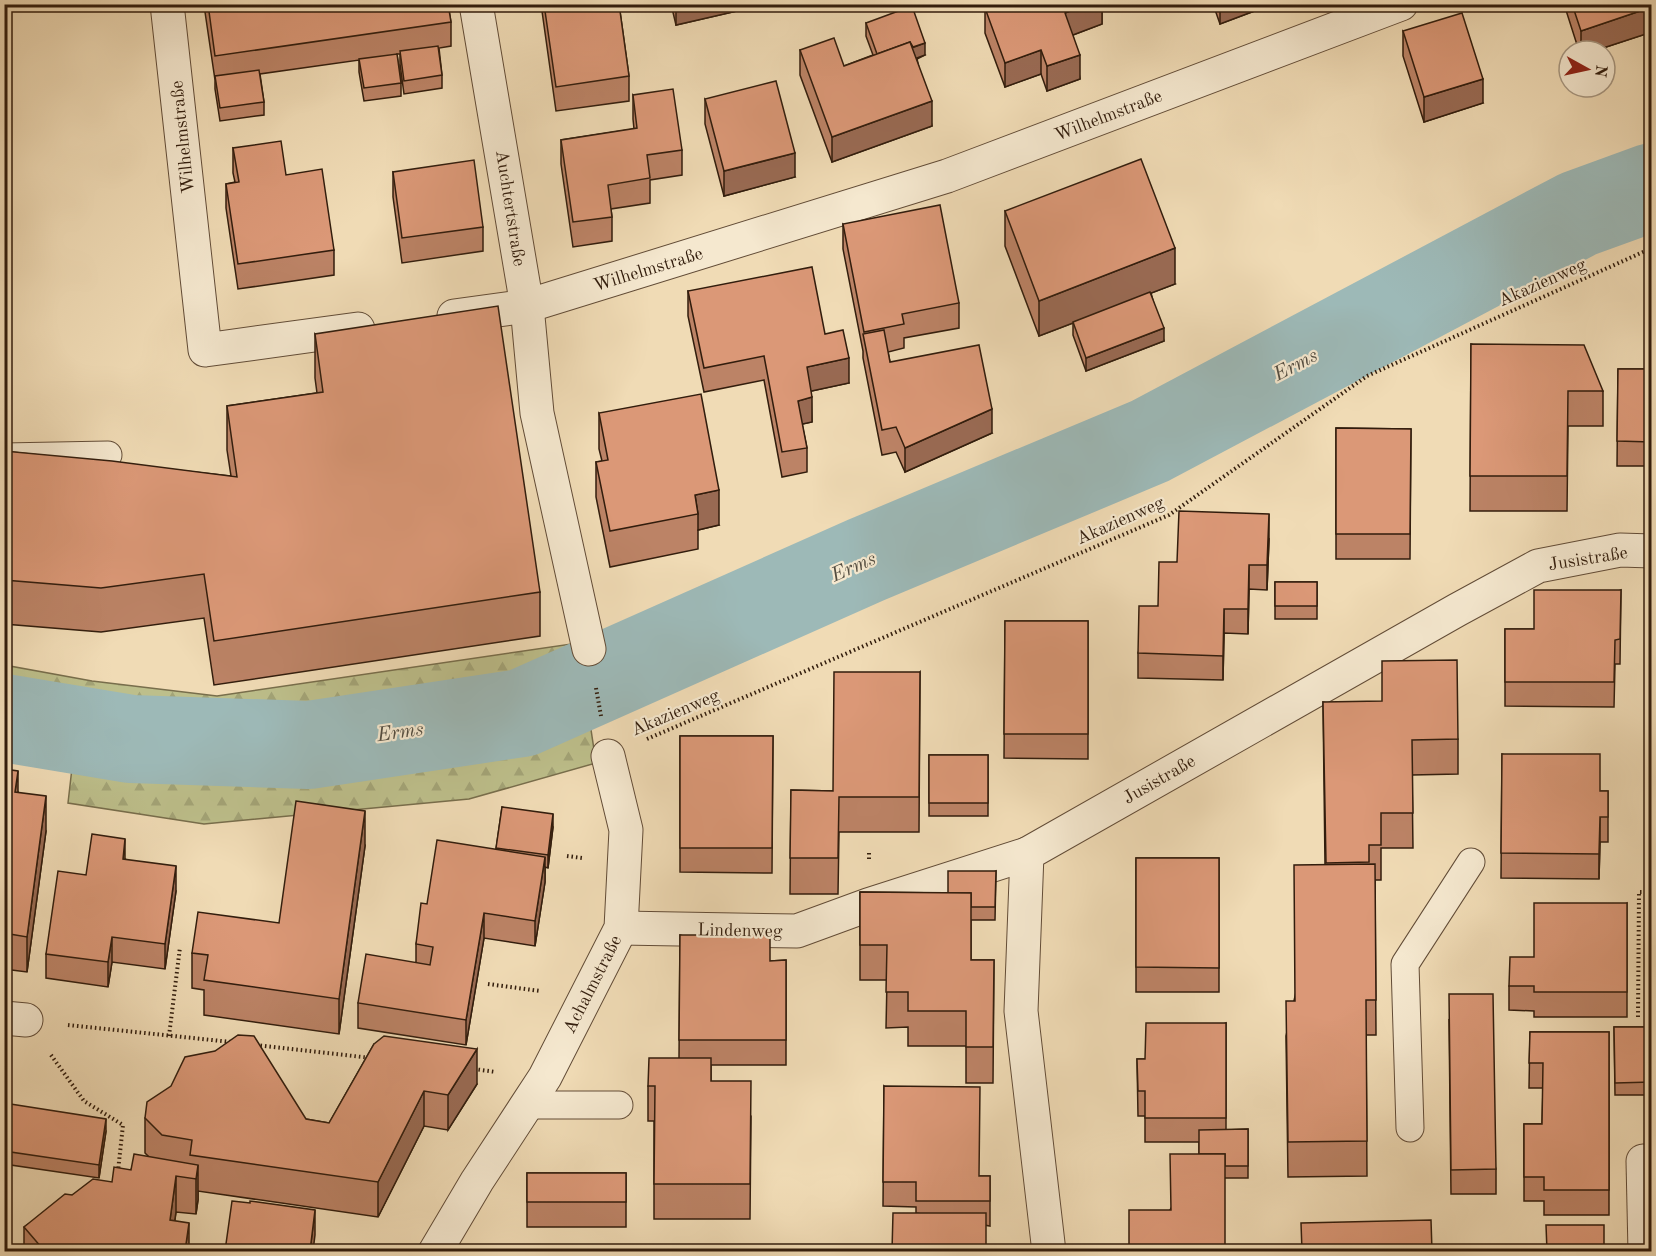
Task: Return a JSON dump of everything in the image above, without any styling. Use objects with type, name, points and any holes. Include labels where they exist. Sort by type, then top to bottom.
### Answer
[{"type":"street","name":"Wilhelmstraße","points":[[167,4],[205,350],[389,325]]},
{"type":"street","name":"Auchtertstraße","points":[[476,4],[527,306],[537,413],[589,649]]},
{"type":"street","name":"Wilhelmstraße","points":[[424,320],[527,306],[947,176],[1401,4]]},
{"type":"street","name":"Jusistraße","points":[[1027,854],[1456,610],[1538,566],[1620,550],[1652,551]]},
{"type":"street","name":"Achalmstraße","points":[[435,1251],[477,1181],[545,1077],[621,928],[626,830],[608,756]]},
{"type":"street","name":"Lindenweg","points":[[621,928],[797,931],[868,905],[1027,854]]},
{"type":"street","points":[[1027,854],[1021,1011],[1049,1251]]},
{"type":"street","points":[[1643,1161],[1646,1251]]},
{"type":"lane","points":[[4,456],[108,455]]},
{"type":"lane","points":[[1410,1128],[1405,964],[1471,862]]},
{"type":"lane","points":[[526,1105],[619,1105]]},
{"type":"path","name":"Akazienweg","points":[[608,756],[1169,515],[1367,376],[1652,248]]},
{"type":"path","points":[[589,649],[608,756]]},
{"type":"path","points":[[1638,1017],[1639,892],[1652,892]]},
{"type":"path","points":[[169,1036],[180,948]]},
{"type":"path","points":[[488,984],[586,997]]},
{"type":"path","points":[[15,1019],[240,1043]]},
{"type":"path","points":[[15,1019],[84,1101],[123,1125],[117,1179]]},
{"type":"path","points":[[251,1045],[380,1059]]},
{"type":"path","points":[[463,1068],[545,1077]]},
{"type":"green space","points":[[578,643],[596,763],[469,799],[204,824],[68,803],[72,768],[5,760],[4,665],[92,681],[217,696]]},
{"type":"building","points":[[208,4],[448,4],[451,22],[215,56]]},
{"type":"building","points":[[544,4],[619,4],[629,76],[556,87]]},
{"type":"building","points":[[995,4],[1089,4],[1065,13],[1080,55],[1047,66],[1041,50],[1005,63],[985,8]]},
{"type":"building","points":[[1572,4],[1652,4],[1652,7],[1581,31]]},
{"type":"building","points":[[912,6],[925,43],[913,47],[910,42],[877,54],[866,23]]},
{"type":"building","points":[[1462,13],[1483,79],[1424,97],[1403,31]]},
{"type":"building","points":[[834,38],[844,66],[910,42],[932,101],[832,137],[800,50]]},
{"type":"building","points":[[438,46],[442,75],[404,81],[400,51]]},
{"type":"building","points":[[397,54],[401,83],[364,88],[359,59]]},
{"type":"building","points":[[259,70],[264,102],[220,108],[215,76]]},
{"type":"building","points":[[776,81],[795,153],[724,171],[705,99]]},
{"type":"building","points":[[673,89],[682,150],[647,155],[650,178],[608,185],[612,217],[573,222],[561,140],[637,128],[633,95]]},
{"type":"building","points":[[281,141],[286,175],[322,169],[334,250],[238,264],[226,184],[239,182],[233,148]]},
{"type":"building","points":[[1141,159],[1175,248],[1039,301],[1005,211]]},
{"type":"building","points":[[474,160],[483,227],[402,238],[393,172]]},
{"type":"building","points":[[940,205],[959,303],[902,314],[904,324],[864,332],[843,224]]},
{"type":"building","points":[[812,267],[825,334],[843,330],[849,358],[807,367],[812,397],[798,401],[807,448],[782,452],[764,356],[704,368],[688,291]]},
{"type":"building","points":[[1150,292],[1164,328],[1086,358],[1073,322]]},
{"type":"building","points":[[498,306],[540,592],[214,641],[204,574],[101,588],[4,580],[4,451],[112,461],[237,477],[227,406],[323,392],[315,334]]},
{"type":"building","points":[[884,330],[890,362],[979,345],[992,409],[905,448],[896,427],[882,430],[863,334]]},
{"type":"building","points":[[1471,344],[1584,345],[1603,391],[1568,391],[1567,476],[1470,476]]},
{"type":"building","points":[[1618,369],[1652,369],[1652,442],[1617,441]]},
{"type":"building","points":[[701,394],[719,490],[695,495],[698,514],[610,531],[596,462],[608,460],[599,413]]},
{"type":"building","points":[[1336,428],[1411,429],[1410,534],[1336,534]]},
{"type":"building","points":[[1179,511],[1269,514],[1267,565],[1249,565],[1248,609],[1224,609],[1223,656],[1138,653],[1139,606],[1158,606],[1159,562],[1177,562]]},
{"type":"building","points":[[1275,582],[1317,582],[1317,606],[1275,606]]},
{"type":"building","points":[[1534,590],[1621,590],[1620,639],[1615,640],[1614,682],[1505,682],[1505,629],[1534,629]]},
{"type":"building","points":[[1005,621],[1088,621],[1088,734],[1004,734]]},
{"type":"building","points":[[1457,660],[1458,739],[1412,740],[1413,813],[1381,813],[1381,845],[1369,845],[1369,862],[1326,863],[1323,702],[1382,701],[1382,661]]},
{"type":"building","points":[[834,672],[920,672],[919,797],[839,797],[838,858],[790,858],[791,790],[833,791]]},
{"type":"building","points":[[680,736],[773,736],[772,848],[680,848]]},
{"type":"building","points":[[1502,754],[1600,754],[1600,791],[1608,791],[1608,817],[1600,817],[1599,854],[1501,853]]},
{"type":"building","points":[[929,755],[988,755],[988,803],[929,803]]},
{"type":"building","points":[[4,769],[18,771],[15,792],[46,796],[27,937],[4,933]]},
{"type":"building","points":[[296,801],[365,811],[339,999],[204,980],[208,955],[192,953],[198,912],[279,923]]},
{"type":"building","points":[[502,807],[553,814],[548,855],[496,848]]},
{"type":"building","points":[[92,834],[125,839],[123,859],[176,866],[165,944],[112,937],[108,962],[46,954],[58,871],[86,875]]},
{"type":"building","points":[[437,840],[545,857],[535,921],[484,913],[466,1020],[358,1003],[366,954],[430,965],[433,947],[416,944],[421,903],[427,904]]},
{"type":"building","points":[[1136,858],[1219,858],[1219,968],[1136,967]]},
{"type":"building","points":[[1375,864],[1376,1000],[1366,1000],[1367,1141],[1288,1142],[1286,1001],[1295,1001],[1294,865]]},
{"type":"building","points":[[948,871],[996,871],[995,907],[971,907],[971,893],[948,893]]},
{"type":"building","points":[[860,892],[971,893],[971,960],[994,960],[993,1047],[966,1047],[966,1011],[908,1011],[908,992],[886,992],[887,945],[860,945]]},
{"type":"building","points":[[1534,903],[1627,903],[1627,992],[1534,992],[1534,986],[1509,986],[1510,957],[1534,957]]},
{"type":"building","points":[[680,935],[770,935],[770,961],[786,960],[786,1040],[679,1040]]},
{"type":"building","points":[[1449,994],[1493,994],[1496,1169],[1451,1170]]},
{"type":"building","points":[[1146,1023],[1226,1023],[1226,1118],[1145,1118],[1145,1091],[1138,1091],[1137,1059],[1145,1059]]},
{"type":"building","points":[[1614,1027],[1652,1027],[1652,1082],[1615,1083]]},
{"type":"building","points":[[1530,1032],[1609,1032],[1609,1190],[1544,1190],[1544,1177],[1524,1177],[1524,1124],[1542,1124],[1543,1063],[1529,1063]]},
{"type":"building","points":[[238,1035],[254,1036],[306,1119],[329,1123],[374,1044],[384,1036],[477,1049],[448,1095],[424,1091],[378,1182],[190,1155],[192,1140],[162,1135],[145,1118],[147,1102],[171,1086],[185,1057],[215,1051]]},
{"type":"building","points":[[649,1058],[711,1058],[711,1081],[751,1081],[750,1184],[654,1184],[655,1086],[648,1086]]},
{"type":"building","points":[[884,1086],[980,1087],[979,1176],[990,1176],[990,1201],[916,1201],[916,1182],[883,1182]]},
{"type":"building","points":[[4,1103],[106,1119],[99,1165],[4,1151]]},
{"type":"building","points":[[1248,1129],[1248,1166],[1225,1166],[1225,1154],[1199,1154],[1199,1130]]},
{"type":"building","points":[[134,1154],[198,1165],[196,1179],[176,1176],[170,1220],[189,1223],[185,1251],[37,1251],[42,1248],[24,1227],[65,1194],[72,1195],[93,1179],[112,1182],[114,1167],[131,1170]]},
{"type":"building","points":[[1170,1154],[1225,1154],[1225,1251],[1129,1251],[1129,1210],[1171,1210]]},
{"type":"building","points":[[527,1173],[626,1173],[626,1202],[527,1202]]},
{"type":"building","points":[[232,1201],[250,1203],[250,1201],[315,1210],[310,1251],[225,1251]]},
{"type":"building","points":[[893,1213],[986,1213],[986,1251],[892,1251]]},
{"type":"building","points":[[1431,1220],[1432,1251],[1302,1251],[1301,1223]]},
{"type":"building","points":[[1546,1225],[1604,1225],[1604,1251],[1547,1251]]},
{"type":"waterway","name":"Erms","points":[[4,718],[131,739],[309,745],[522,713],[866,560],[1150,441],[1578,214],[1652,187]]}]
